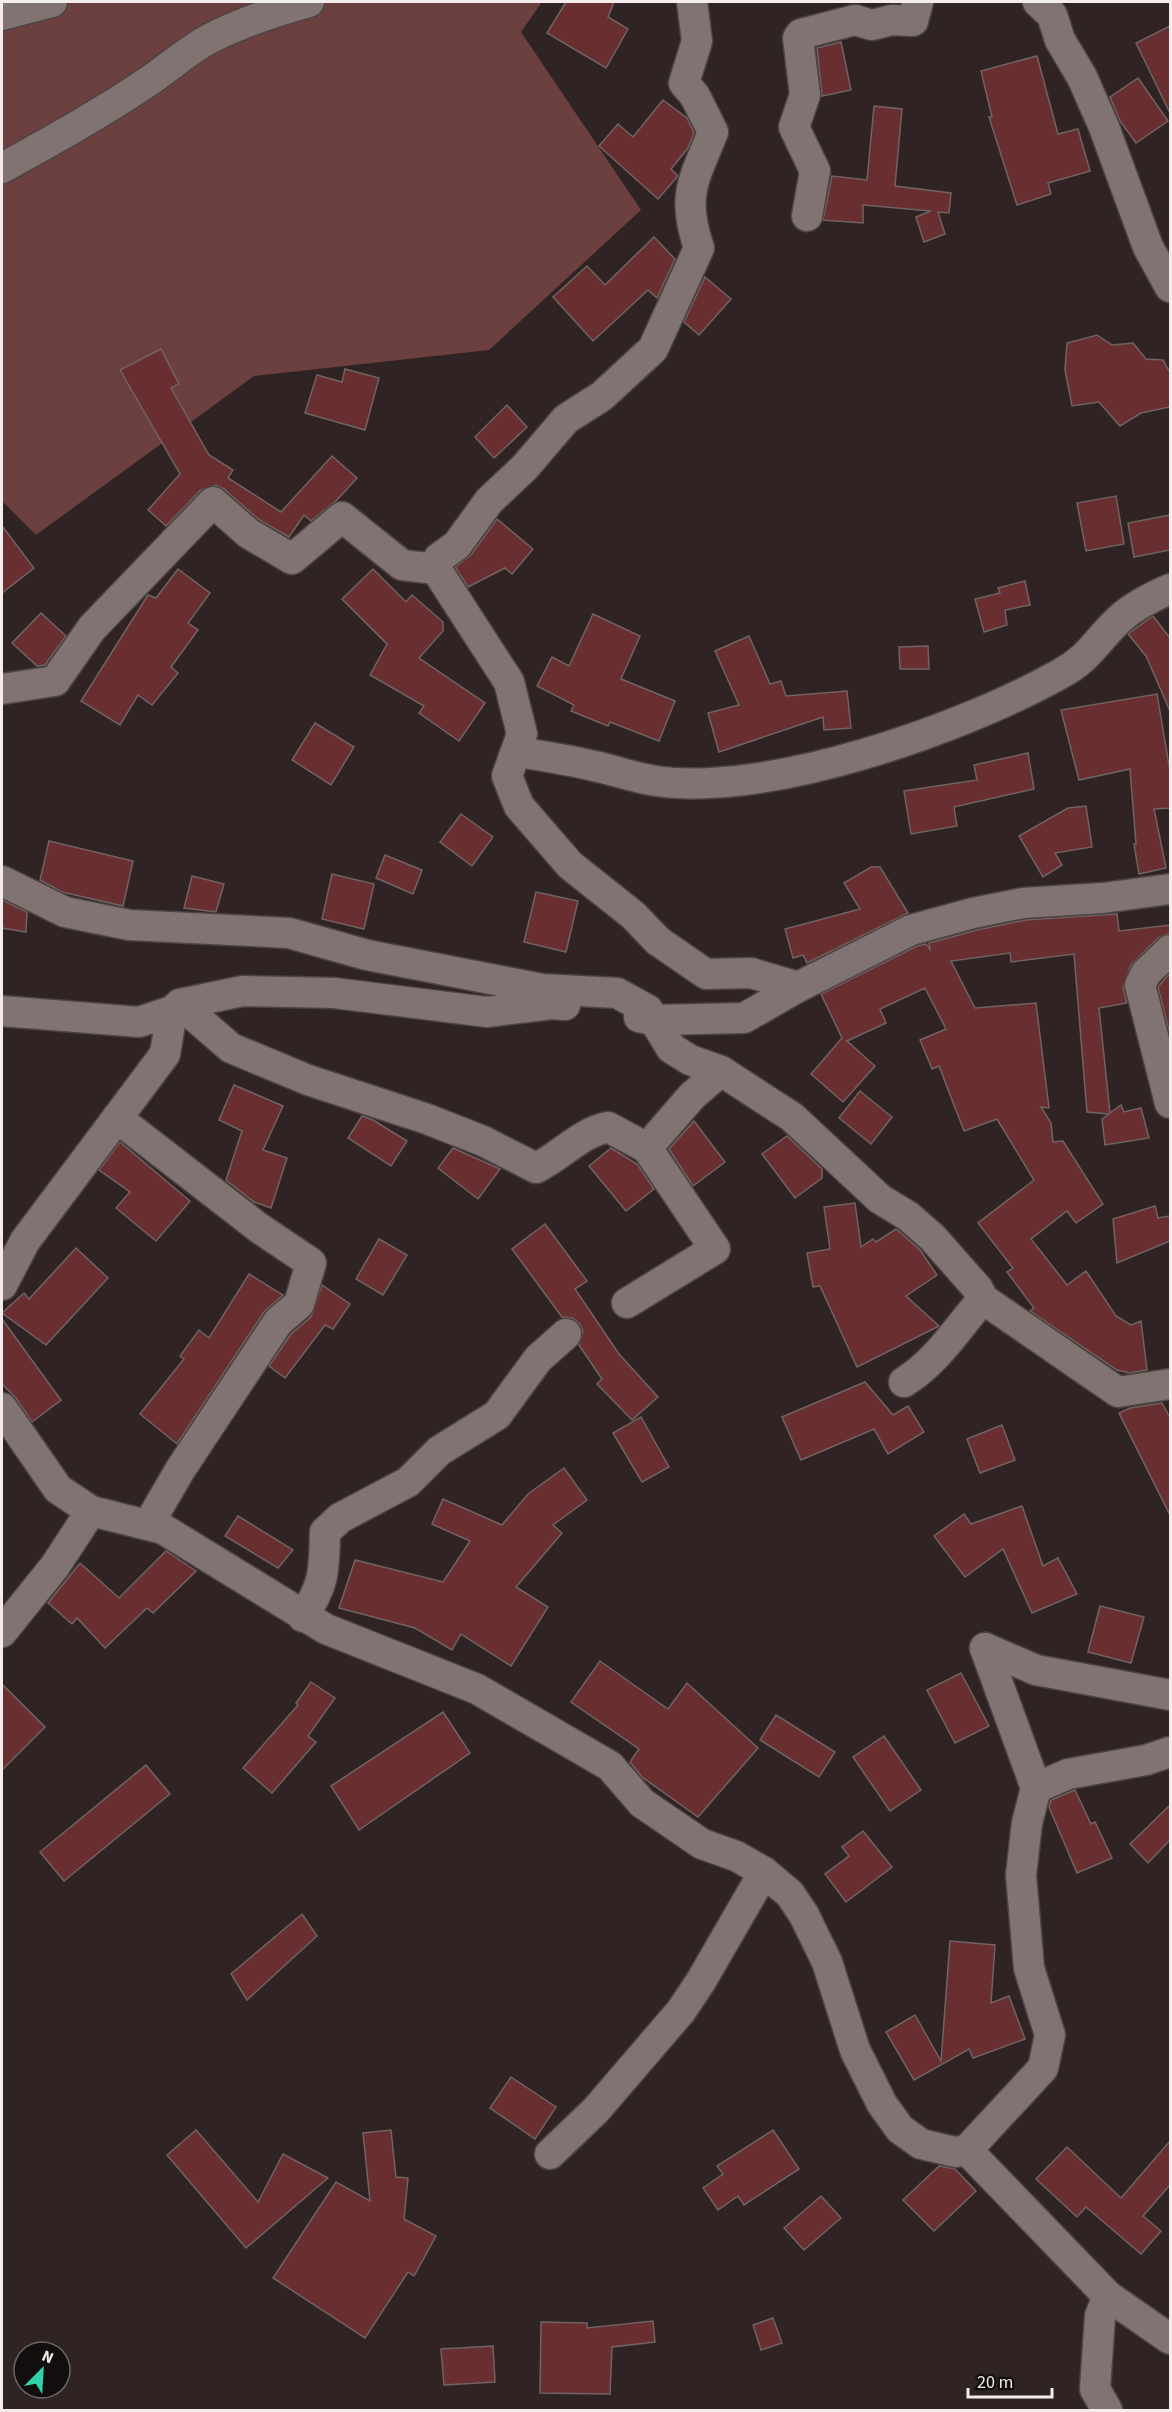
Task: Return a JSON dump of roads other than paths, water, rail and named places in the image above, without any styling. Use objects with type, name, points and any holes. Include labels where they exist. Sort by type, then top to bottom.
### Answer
[{"type":"street","points":[[2,15],[52,2]]},
{"type":"street","points":[[2,168],[97,115],[147,83],[190,50],[215,36],[264,16],[309,2]]},
{"type":"street","points":[[436,569],[440,558],[457,545],[489,501],[525,467],[566,419],[602,396],[653,349],[699,248],[689,219],[691,188],[713,132],[695,96],[684,83],[697,41],[692,2]]},
{"type":"street","points":[[807,216],[815,171],[794,127],[805,94],[798,38],[801,34],[855,20],[873,25],[892,20],[913,21],[918,2]]},
{"type":"street","points":[[1038,2],[1052,15],[1060,40],[1082,77],[1104,127],[1148,247],[1170,287]]},
{"type":"street","points":[[2,689],[55,681],[92,628],[213,502],[248,533],[292,559],[342,517],[402,565],[436,569]]},
{"type":"street","points":[[436,569],[509,682],[522,734],[518,752],[507,776],[519,806],[570,865],[633,915],[658,941],[706,974],[751,973],[798,987]]},
{"type":"street","points":[[518,752],[591,765],[656,781],[678,782],[722,783],[827,763],[989,711],[1062,674],[1088,657],[1123,616],[1151,597],[1170,589]]},
{"type":"street","points":[[2,881],[65,912],[129,925],[289,933],[367,955],[542,989],[616,993],[648,1010],[671,1048],[690,1060],[721,1071],[792,1117],[880,1200],[908,1216],[933,1238],[978,1289],[983,1299],[1118,1392],[1170,1384]]},
{"type":"street","points":[[2,1011],[139,1022],[176,1007],[243,991],[334,993],[487,1012],[552,1004],[609,1010],[653,1020],[744,1018],[798,987],[912,930],[973,913],[1023,903],[1103,898],[1170,889]]},
{"type":"street","points":[[1170,950],[1146,973],[1140,985],[1170,1103]]},
{"type":"street","points":[[2,1285],[25,1241],[73,1180],[165,1054],[176,1007]]},
{"type":"street","points":[[176,1007],[231,1048],[308,1080],[427,1119],[483,1141],[536,1168],[552,1160],[592,1130],[608,1127],[647,1148],[715,1249],[627,1303]]},
{"type":"street","points":[[647,1148],[692,1096],[721,1071]]},
{"type":"street","points":[[117,1118],[259,1228],[311,1263],[299,1304],[278,1323],[180,1470],[148,1526]]},
{"type":"street","points":[[904,1382],[924,1370],[937,1357],[959,1326],[983,1299]]},
{"type":"street","points":[[303,1617],[319,1593],[324,1577],[325,1532],[340,1518],[408,1482],[439,1451],[497,1415],[538,1359],[566,1334]]},
{"type":"street","points":[[2,1408],[58,1489],[90,1510],[163,1528],[303,1617],[477,1689],[610,1766],[642,1803],[702,1844],[736,1856],[764,1872],[790,1894],[804,1914],[827,1962],[855,2050],[882,2104],[900,2129],[921,2144],[955,2152],[967,2150],[1043,2068],[1050,2035],[1029,1968],[1021,1875],[1027,1823],[1036,1788],[985,1648],[1036,1670],[1170,1695]]},
{"type":"street","points":[[2,1632],[55,1566],[90,1510]]},
{"type":"street","points":[[1036,1788],[1068,1774],[1146,1761],[1170,1752]]},
{"type":"street","points":[[550,2154],[596,2110],[681,2011],[702,1981],[764,1872]]},
{"type":"street","points":[[967,2150],[1108,2296],[1170,2339]]},
{"type":"street","points":[[1107,2410],[1095,2389],[1100,2316],[1108,2296]]}]
